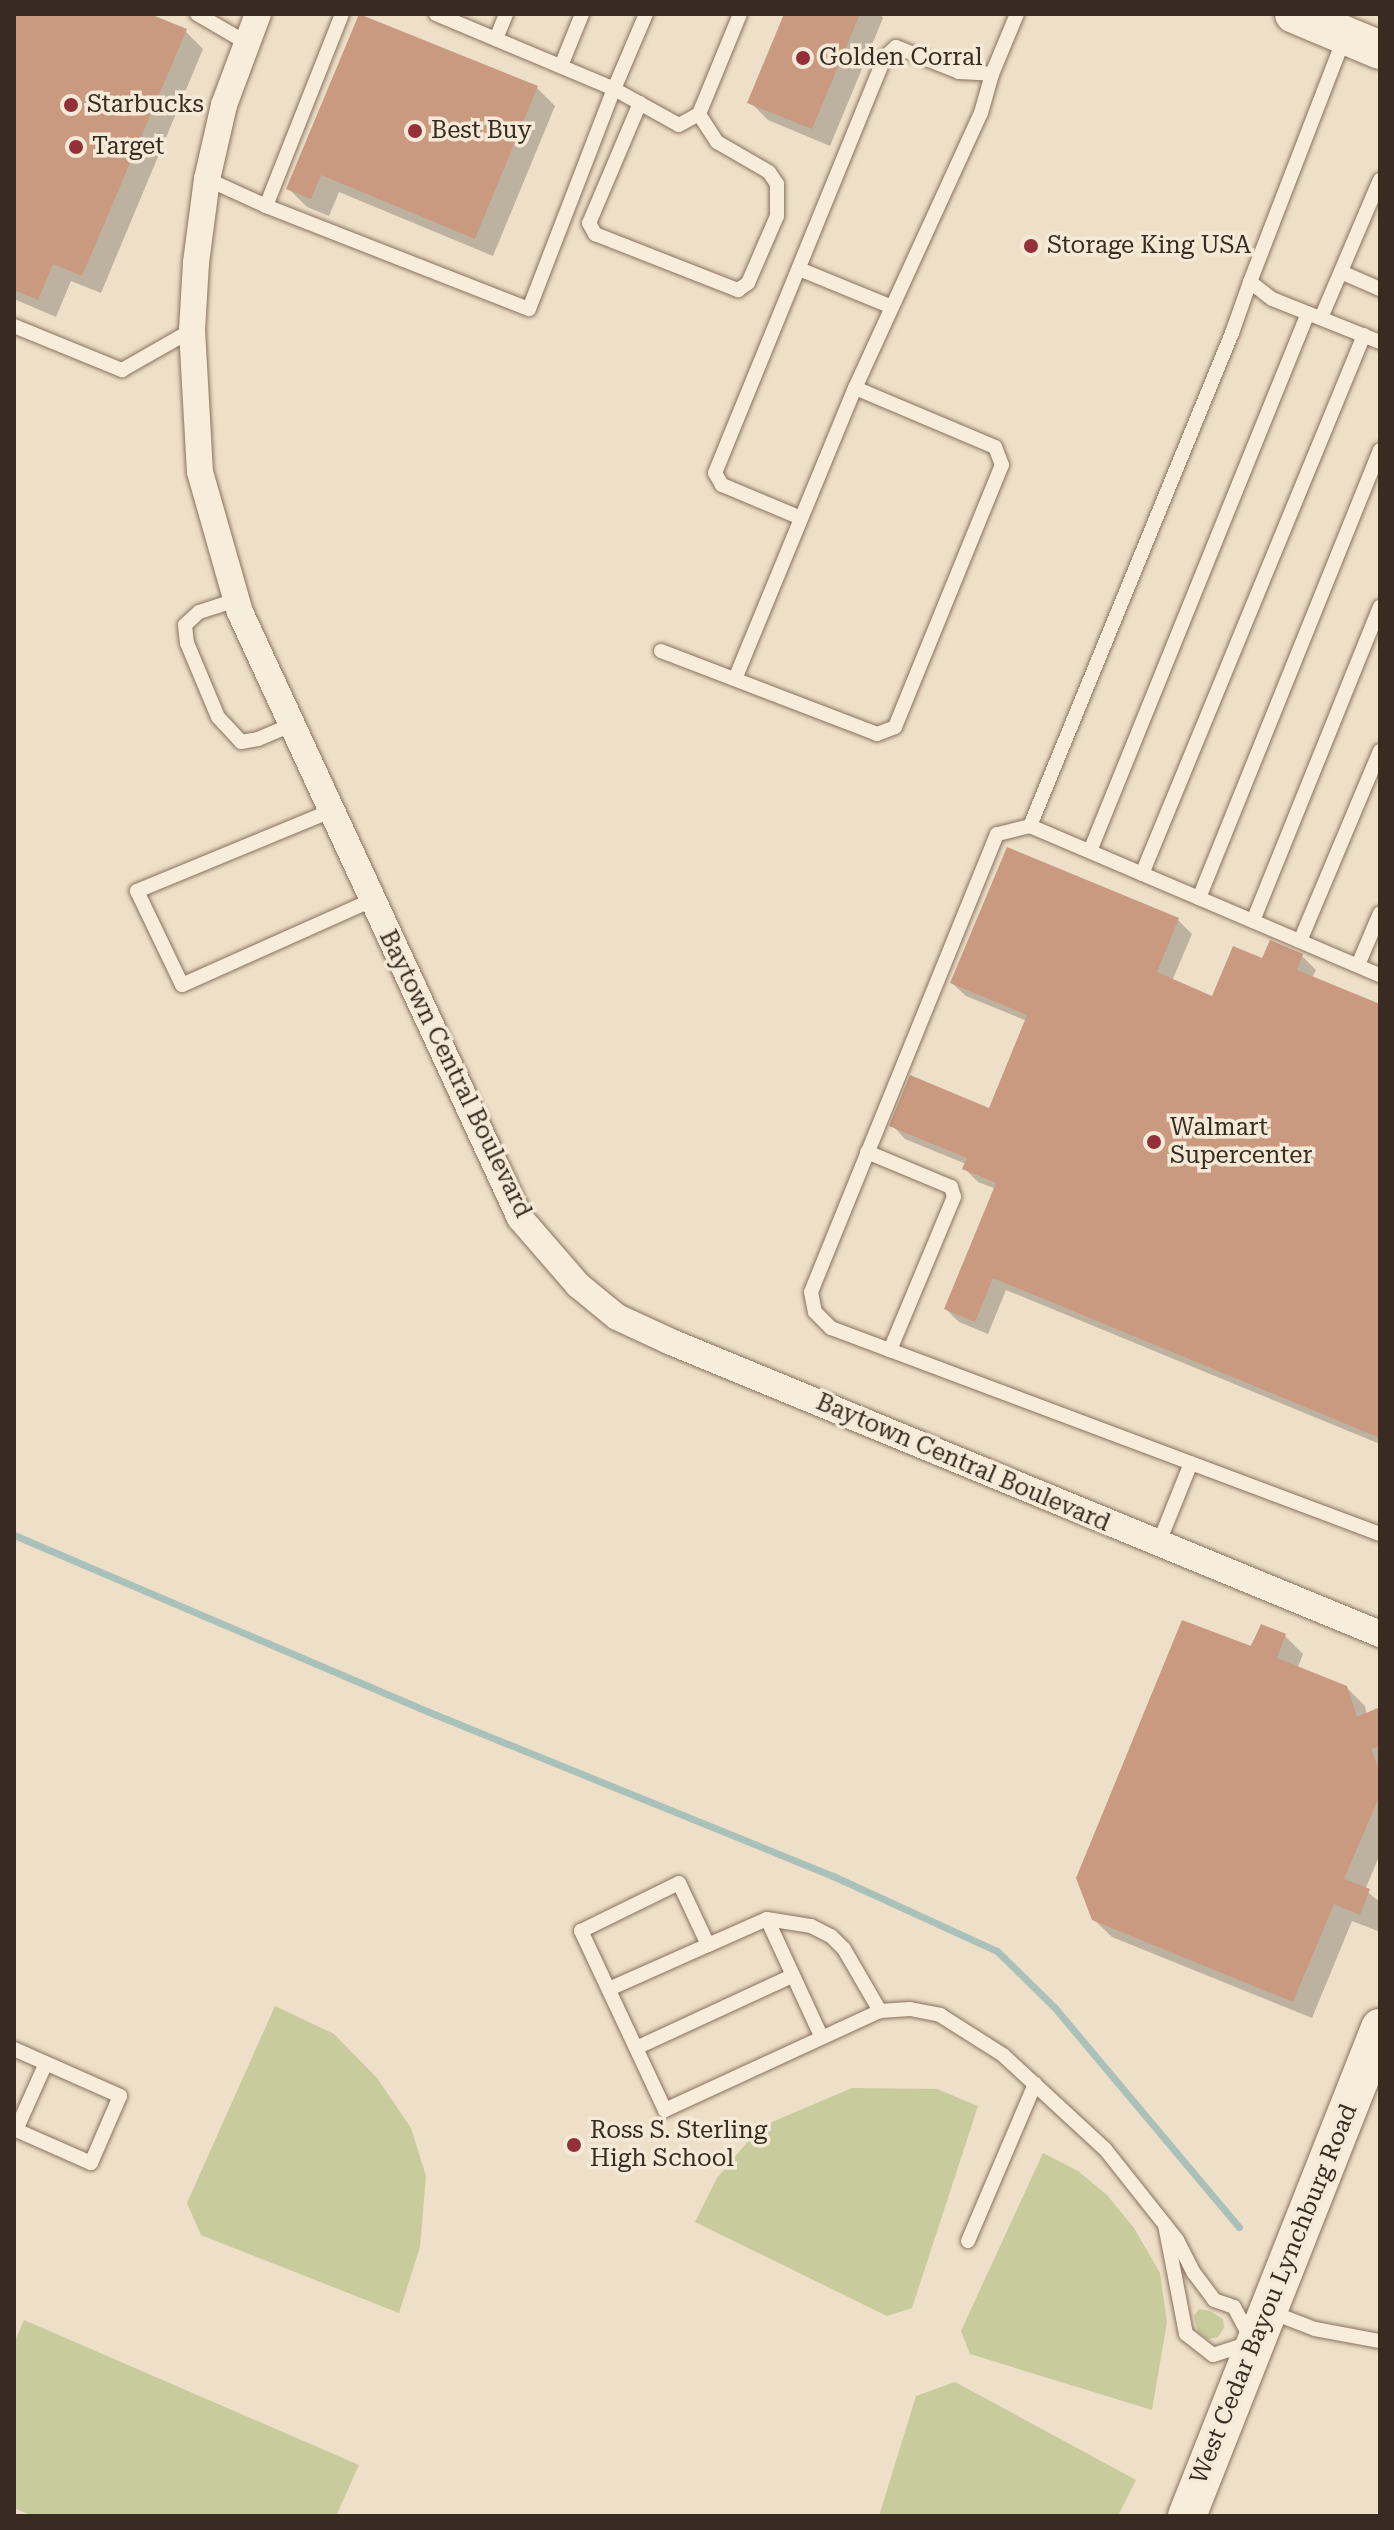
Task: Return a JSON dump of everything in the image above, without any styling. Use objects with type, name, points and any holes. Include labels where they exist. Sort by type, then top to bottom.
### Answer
[{"type":"main road","points":[[1294,14],[1380,50]]},
{"type":"main road","name":"West Cedar Bayou Lynchburg Road","points":[[1187,2516],[1380,2028]]},
{"type":"street","name":"Baytown Central Boulevard","points":[[258,14],[224,105],[207,179],[196,263],[192,330],[200,472],[236,600],[520,1218],[578,1285],[617,1317],[1158,1545],[1380,1634]]},
{"type":"lane","points":[[197,14],[247,43]]},
{"type":"lane","points":[[266,206],[342,14]]},
{"type":"lane","points":[[436,14],[614,89],[679,125],[699,114],[740,14]]},
{"type":"lane","points":[[496,39],[506,14]]},
{"type":"lane","points":[[561,66],[582,14]]},
{"type":"lane","points":[[207,179],[266,206],[529,309],[646,14]]},
{"type":"lane","points":[[735,679],[855,388],[981,113],[992,74],[1017,14]]},
{"type":"lane","points":[[1030,826],[1232,333],[1345,35]]},
{"type":"lane","points":[[801,518],[722,485],[715,473],[889,51],[896,47],[959,72],[992,74]]},
{"type":"lane","points":[[640,103],[589,223],[595,234],[738,290],[748,283],[777,216],[777,184],[769,172],[717,142],[699,114]]},
{"type":"lane","points":[[1090,851],[1314,316],[1341,272],[1380,180]]},
{"type":"lane","points":[[799,269],[892,307]]},
{"type":"lane","points":[[1341,272],[1380,289]]},
{"type":"lane","points":[[1250,282],[1272,299],[1380,342]]},
{"type":"lane","points":[[14,326],[122,370],[192,330]]},
{"type":"lane","points":[[1142,874],[1364,335]]},
{"type":"lane","points":[[661,651],[877,734],[895,727],[1002,465],[995,447],[855,388]]},
{"type":"lane","points":[[1199,898],[1380,450]]},
{"type":"lane","points":[[236,600],[199,612],[185,625],[187,643],[218,717],[241,742],[291,725]]},
{"type":"lane","points":[[1253,921],[1380,607]]},
{"type":"lane","points":[[1300,941],[1380,751]]},
{"type":"lane","points":[[331,811],[137,891],[182,985],[372,900]]},
{"type":"lane","points":[[1380,975],[1030,826],[997,834],[811,1292],[815,1312],[831,1328],[1380,1534]]},
{"type":"lane","points":[[1358,965],[1380,913]]},
{"type":"lane","points":[[867,1152],[951,1187],[954,1197],[890,1350]]},
{"type":"lane","points":[[1158,1545],[1191,1463]]},
{"type":"lane","points":[[708,1945],[679,1883],[581,1931],[665,2110],[880,2011],[910,2009],[940,2015],[1003,2055],[1105,2149],[1165,2225],[1214,2300],[1234,2307],[1260,2326],[1315,2329],[1380,2341]]},
{"type":"lane","points":[[767,1919],[821,2036]]},
{"type":"lane","points":[[609,1989],[767,1919],[811,1926],[831,1936],[844,1949],[880,2011]]},
{"type":"lane","points":[[636,2048],[792,1976]]},
{"type":"lane","points":[[14,2049],[46,2063],[120,2096],[91,2163],[15,2129],[46,2063]]},
{"type":"lane","points":[[968,2241],[1035,2084]]},
{"type":"lane","points":[[1165,2225],[1186,2334],[1213,2355],[1260,2326]]},
{"type":"green space","points":[[275,2006],[334,2034],[377,2078],[411,2128],[426,2176],[420,2247],[399,2313],[201,2235],[187,2203]]},
{"type":"green space","points":[[852,2088],[937,2089],[978,2106],[912,2308],[887,2316],[695,2222],[717,2178],[760,2127]]},
{"type":"green space","points":[[1043,2153],[1078,2171],[1107,2195],[1134,2228],[1160,2273],[1167,2322],[1152,2410],[970,2354],[961,2331]]},
{"type":"green space","points":[[1199,2309],[1223,2319],[1224,2328],[1218,2337],[1208,2339],[1198,2332],[1194,2316]]},
{"type":"green space","points":[[24,2320],[359,2465],[336,2516],[33,2516],[14,2508],[14,2343]]},
{"type":"green space","points":[[955,2382],[1136,2480],[1118,2516],[879,2516],[916,2396]]},
{"type":"building","name":"Target","points":[[14,14],[150,14],[187,29],[82,276],[53,264],[38,300],[14,290]]},
{"type":"building","name":"Best Buy","points":[[359,14],[538,86],[475,239],[321,175],[311,199],[286,189]]},
{"type":"building","name":"Golden Corral","points":[[784,14],[860,14],[812,129],[747,103]]},
{"type":"building","name":"Walmart Supercenter","points":[[1007,847],[1179,918],[1157,972],[1212,996],[1233,946],[1262,958],[1270,940],[1303,954],[1297,970],[1380,1004],[1380,1438],[993,1278],[975,1322],[944,1309],[996,1183],[962,1169],[967,1158],[889,1126],[910,1075],[989,1108],[1027,1015],[950,983]]},
{"type":"building","points":[[1182,1620],[1251,1646],[1261,1624],[1286,1634],[1277,1658],[1347,1686],[1357,1717],[1380,1707],[1380,1746],[1371,1749],[1380,1772],[1380,1795],[1344,1879],[1370,1889],[1360,1915],[1334,1904],[1293,2002],[1092,1920],[1076,1878]]},
{"type":"waterway","points":[[14,1535],[434,1714],[833,1876],[997,1951],[1055,2008],[1239,2227]]},
{"type":"place","name":"Golden Corral","points":[[803,58]]},
{"type":"place","name":"Starbucks","points":[[71,105]]},
{"type":"place","name":"Best Buy","points":[[415,131]]},
{"type":"place","name":"Target","points":[[76,147]]},
{"type":"place","name":"Storage King USA","points":[[1031,246]]},
{"type":"place","name":"Walmart Supercenter","points":[[1154,1142]]},
{"type":"place","name":"Ross S. Sterling High School","points":[[574,2145]]}]
